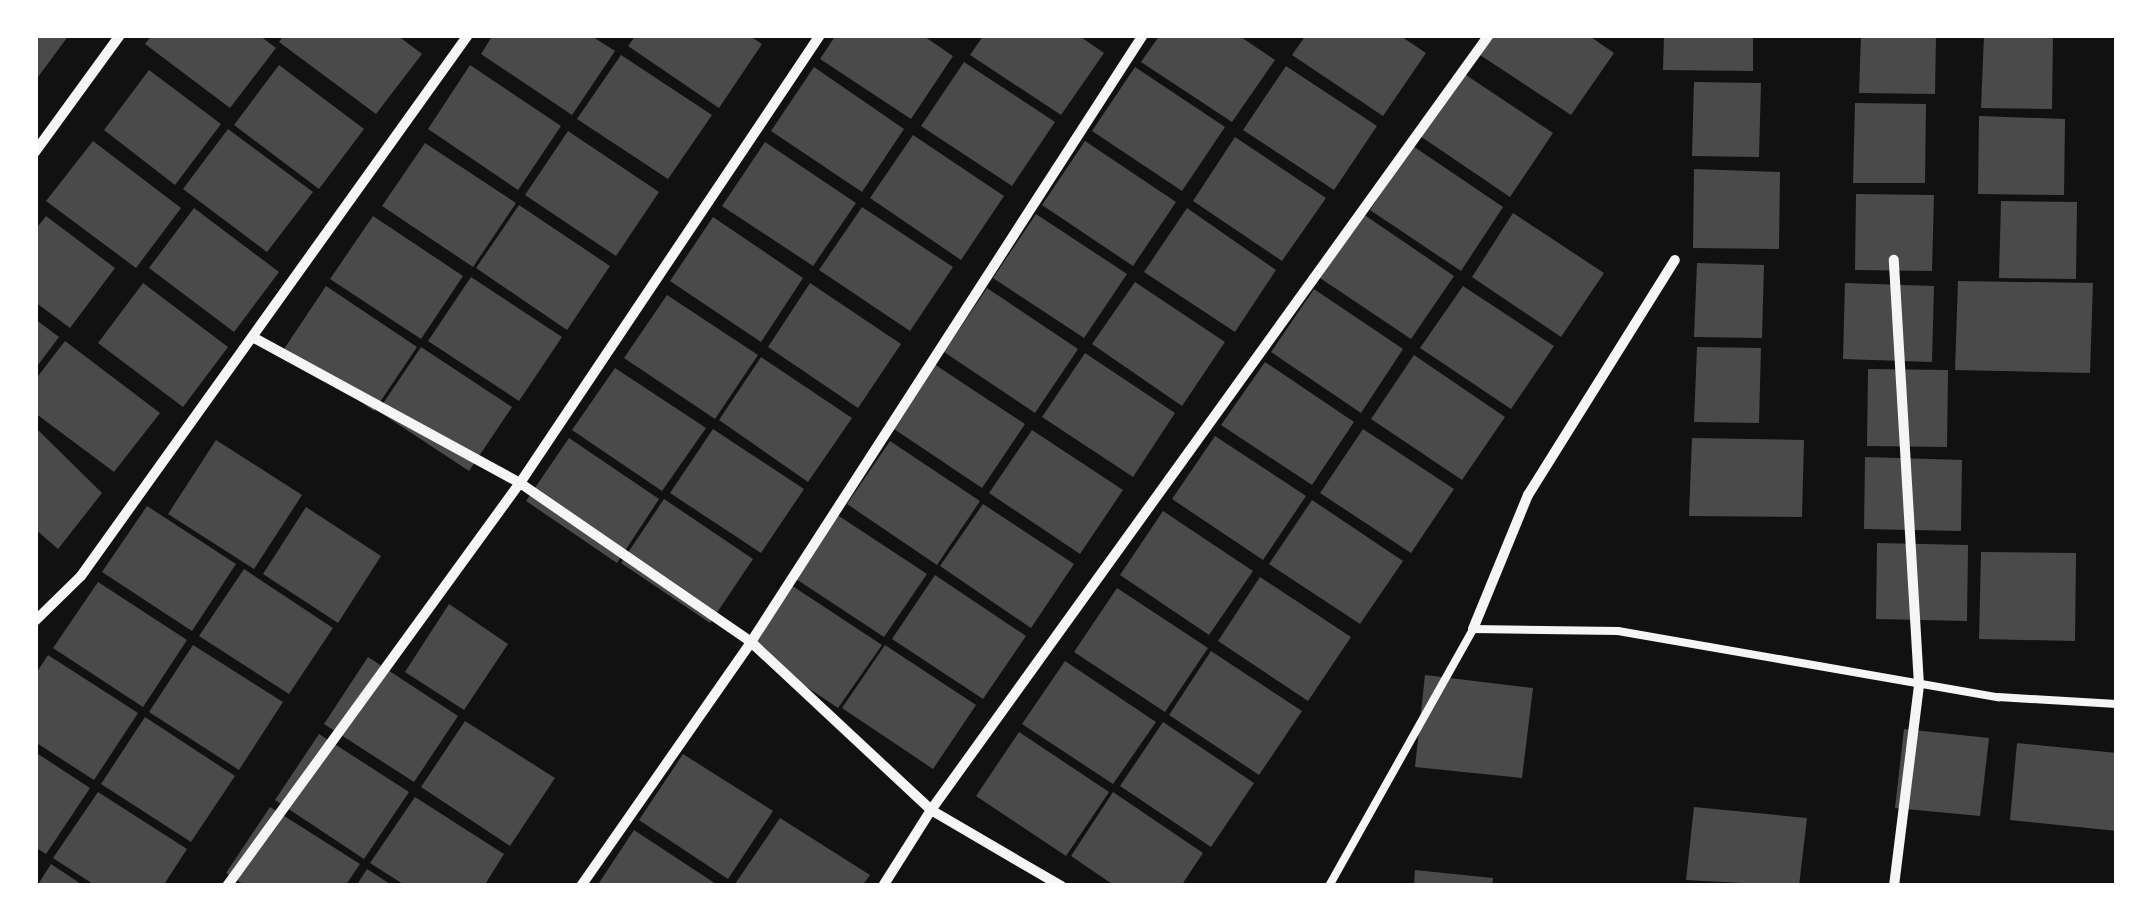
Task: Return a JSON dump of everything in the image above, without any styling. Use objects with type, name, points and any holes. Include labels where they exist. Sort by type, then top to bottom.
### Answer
[{"type":"street","points":[[35,152],[120,35]]},
{"type":"street","points":[[35,621],[81,576],[256,340],[468,35]]},
{"type":"street","points":[[227,886],[520,483],[820,35]]},
{"type":"street","points":[[581,886],[751,642],[1144,35]]},
{"type":"street","points":[[883,886],[930,810],[1488,35]]},
{"type":"street","points":[[1473,629],[1528,495],[1675,260]]},
{"type":"street","points":[[1894,260],[1919,685],[1894,886]]},
{"type":"street","points":[[256,340],[520,483],[751,642],[930,810],[1061,886]]},
{"type":"lane","points":[[1329,886],[1473,629],[1618,631],[1919,685],[2117,704]]},
{"type":"building","points":[[35,35],[69,35],[38,77],[35,75]]},
{"type":"building","points":[[152,35],[259,35],[276,48],[230,108],[145,44]]},
{"type":"building","points":[[284,35],[397,35],[422,54],[376,114],[279,42]]},
{"type":"building","points":[[493,35],[590,35],[615,51],[572,115],[481,54]]},
{"type":"building","points":[[636,35],[748,35],[762,44],[719,108],[628,46]]},
{"type":"building","points":[[836,35],[922,35],[953,56],[911,119],[820,59]]},
{"type":"building","points":[[984,35],[1078,35],[1104,53],[1061,115],[970,55]]},
{"type":"building","points":[[1160,35],[1238,35],[1275,60],[1232,122],[1141,62]]},
{"type":"building","points":[[1306,35],[1399,35],[1426,53],[1383,116],[1292,55]]},
{"type":"building","points":[[1494,35],[1588,35],[1614,53],[1571,115],[1480,55]]},
{"type":"building","points":[[1664,35],[1753,35],[1753,71],[1663,70]]},
{"type":"building","points":[[1861,35],[1936,35],[1935,94],[1859,93]]},
{"type":"building","points":[[1984,35],[2053,35],[2052,109],[1981,108]]},
{"type":"building","points":[[621,55],[712,115],[668,179],[577,119]]},
{"type":"building","points":[[964,62],[1055,122],[1012,186],[921,126]]},
{"type":"building","points":[[279,65],[364,129],[319,189],[234,125]]},
{"type":"building","points":[[470,65],[561,126],[518,190],[428,129]]},
{"type":"building","points":[[1286,66],[1377,126],[1334,190],[1243,130]]},
{"type":"building","points":[[814,67],[904,129],[862,192],[771,131]]},
{"type":"building","points":[[1135,67],[1225,127],[1182,191],[1092,131]]},
{"type":"building","points":[[149,70],[221,124],[175,185],[104,130]]},
{"type":"building","points":[[1463,73],[1553,133],[1510,197],[1420,136]]},
{"type":"building","points":[[1694,82],[1761,83],[1759,157],[1692,156]]},
{"type":"building","points":[[1855,103],[1926,104],[1925,183],[1853,183]]},
{"type":"building","points":[[1979,116],[2065,119],[2064,195],[1978,194]]},
{"type":"building","points":[[228,129],[313,192],[267,252],[183,189]]},
{"type":"building","points":[[568,131],[659,192],[616,256],[525,195]]},
{"type":"building","points":[[913,135],[1004,196],[961,260],[870,198]]},
{"type":"building","points":[[1235,137],[1326,198],[1282,261],[1193,201]]},
{"type":"building","points":[[93,141],[181,208],[136,268],[46,201]]},
{"type":"building","points":[[1085,141],[1176,202],[1133,266],[1042,205]]},
{"type":"building","points":[[765,142],[856,203],[813,266],[722,206]]},
{"type":"building","points":[[425,143],[516,203],[473,267],[382,206]]},
{"type":"building","points":[[1413,146],[1503,207],[1461,271],[1370,210]]},
{"type":"building","points":[[1694,169],[1780,172],[1779,249],[1693,248]]},
{"type":"building","points":[[1856,194],[1934,195],[1932,271],[1855,270]]},
{"type":"building","points":[[2001,201],[2077,202],[2076,279],[1999,278]]},
{"type":"building","points":[[519,205],[610,266],[567,330],[476,268]]},
{"type":"building","points":[[862,207],[953,267],[910,331],[819,270]]},
{"type":"building","points":[[194,208],[279,272],[234,332],[149,268]]},
{"type":"building","points":[[1187,208],[1276,270],[1235,332],[1144,272]]},
{"type":"building","points":[[1513,213],[1604,273],[1561,337],[1472,277]]},
{"type":"building","points":[[1036,214],[1127,274],[1084,338],[993,278]]},
{"type":"building","points":[[1363,214],[1454,276],[1411,339],[1320,278]]},
{"type":"building","points":[[46,216],[115,268],[70,328],[35,302],[35,230]]},
{"type":"building","points":[[373,216],[463,276],[421,339],[330,279]]},
{"type":"building","points":[[713,217],[803,278],[761,342],[670,281]]},
{"type":"building","points":[[1697,263],[1764,265],[1762,338],[1694,337]]},
{"type":"building","points":[[471,277],[562,337],[519,401],[428,341]]},
{"type":"building","points":[[1958,281],[2093,283],[2090,373],[1955,370]]},
{"type":"building","points":[[1135,282],[1225,342],[1182,406],[1092,344]]},
{"type":"building","points":[[143,283],[228,347],[183,407],[98,343]]},
{"type":"building","points":[[810,283],[901,344],[858,408],[768,347]]},
{"type":"building","points":[[1845,283],[1934,286],[1932,362],[1843,359]]},
{"type":"building","points":[[326,286],[417,347],[374,411],[284,349]]},
{"type":"building","points":[[1463,286],[1554,346],[1511,409],[1420,348]]},
{"type":"building","points":[[987,288],[1078,349],[1035,413],[944,352]]},
{"type":"building","points":[[1314,289],[1403,349],[1361,413],[1271,352]]},
{"type":"building","points":[[667,295],[758,355],[715,419],[624,358]]},
{"type":"building","points":[[35,319],[59,337],[35,369]]},
{"type":"building","points":[[65,341],[160,413],[114,472],[35,413],[35,380]]},
{"type":"building","points":[[421,347],[512,407],[469,471],[378,411]]},
{"type":"building","points":[[1697,347],[1761,348],[1759,423],[1694,422]]},
{"type":"building","points":[[1085,353],[1175,413],[1133,477],[1042,417]]},
{"type":"building","points":[[1414,355],[1505,417],[1462,480],[1371,419]]},
{"type":"building","points":[[761,357],[852,418],[808,482],[719,420]]},
{"type":"building","points":[[1265,362],[1354,422],[1312,485],[1221,425]]},
{"type":"building","points":[[934,364],[1025,424],[982,488],[891,427]]},
{"type":"building","points":[[615,368],[706,428],[662,491],[572,430]]},
{"type":"building","points":[[1868,369],[1948,370],[1947,447],[1867,446]]},
{"type":"building","points":[[713,429],[804,489],[761,553],[670,493]]},
{"type":"building","points":[[1363,429],[1454,489],[1411,553],[1320,493]]},
{"type":"building","points":[[38,430],[102,493],[58,549],[35,529]]},
{"type":"building","points":[[1032,430],[1123,490],[1080,554],[989,493]]},
{"type":"building","points":[[1215,436],[1306,496],[1263,560],[1172,499]]},
{"type":"building","points":[[569,438],[659,499],[617,563],[526,501]]},
{"type":"building","points":[[1692,438],[1804,440],[1802,517],[1689,516]]},
{"type":"building","points":[[216,440],[302,495],[254,569],[168,514]]},
{"type":"building","points":[[890,441],[980,501],[937,565],[847,504]]},
{"type":"building","points":[[1865,457],[1962,460],[1961,531],[1864,529]]},
{"type":"building","points":[[664,499],[753,559],[710,623],[621,563]]},
{"type":"building","points":[[1312,500],[1403,561],[1360,624],[1269,564]]},
{"type":"building","points":[[983,504],[1074,564],[1031,628],[940,566]]},
{"type":"building","points":[[147,506],[236,564],[192,631],[102,572]]},
{"type":"building","points":[[306,507],[381,556],[338,623],[263,574]]},
{"type":"building","points":[[1163,511],[1253,571],[1209,635],[1120,575]]},
{"type":"building","points":[[836,514],[927,574],[884,637],[793,577]]},
{"type":"building","points":[[1877,543],[1968,545],[1967,621],[1876,619]]},
{"type":"building","points":[[1981,552],[2076,553],[2075,641],[1979,639]]},
{"type":"building","points":[[244,569],[333,628],[289,694],[199,636]]},
{"type":"building","points":[[935,575],[1026,636],[983,699],[892,639]]},
{"type":"building","points":[[1260,577],[1351,637],[1308,701],[1218,641]]},
{"type":"building","points":[[98,582],[187,640],[143,707],[53,648]]},
{"type":"building","points":[[791,585],[882,645],[838,708],[747,647]]},
{"type":"building","points":[[1117,588],[1208,648],[1165,712],[1074,652]]},
{"type":"building","points":[[449,604],[508,644],[464,710],[405,672]]},
{"type":"building","points":[[193,645],[283,702],[239,770],[149,712]]},
{"type":"building","points":[[885,645],[976,705],[933,769],[842,708]]},
{"type":"building","points":[[1211,651],[1302,711],[1259,775],[1169,715]]},
{"type":"building","points":[[48,655],[138,713],[94,780],[35,742],[35,675]]},
{"type":"building","points":[[368,657],[458,716],[414,782],[324,724]]},
{"type":"building","points":[[1065,661],[1156,722],[1113,784],[1022,724]]},
{"type":"building","points":[[1425,675],[1533,688],[1522,778],[1415,767]]},
{"type":"building","points":[[145,717],[235,776],[191,842],[101,784]]},
{"type":"building","points":[[465,721],[555,778],[510,846],[421,787]]},
{"type":"building","points":[[1163,722],[1254,783],[1211,847],[1120,786]]},
{"type":"building","points":[[1904,729],[1989,738],[1980,816],[1895,808]]},
{"type":"building","points":[[1019,732],[1109,792],[1066,856],[976,796]]},
{"type":"building","points":[[319,734],[409,792],[364,859],[275,800]]},
{"type":"building","points":[[2017,743],[2117,753],[2117,831],[2010,820]]},
{"type":"building","points":[[35,752],[90,788],[46,854],[35,847]]},
{"type":"building","points":[[683,754],[773,811],[728,879],[639,820]]},
{"type":"building","points":[[98,792],[187,849],[163,886],[96,886],[53,858]]},
{"type":"building","points":[[1113,792],[1203,853],[1181,886],[1115,886],[1071,856]]},
{"type":"building","points":[[415,797],[504,854],[484,886],[406,886],[370,863]]},
{"type":"building","points":[[270,807],[360,864],[345,886],[246,886],[226,873]]},
{"type":"building","points":[[1694,807],[1807,818],[1799,886],[1686,880]]},
{"type":"building","points":[[780,818],[870,875],[862,886],[735,884]]},
{"type":"building","points":[[634,830],[719,886],[597,886]]},
{"type":"building","points":[[51,864],[84,886],[37,886]]},
{"type":"building","points":[[367,869],[393,886],[356,886]]},
{"type":"building","points":[[1415,870],[1493,878],[1492,886],[1414,886]]}]
